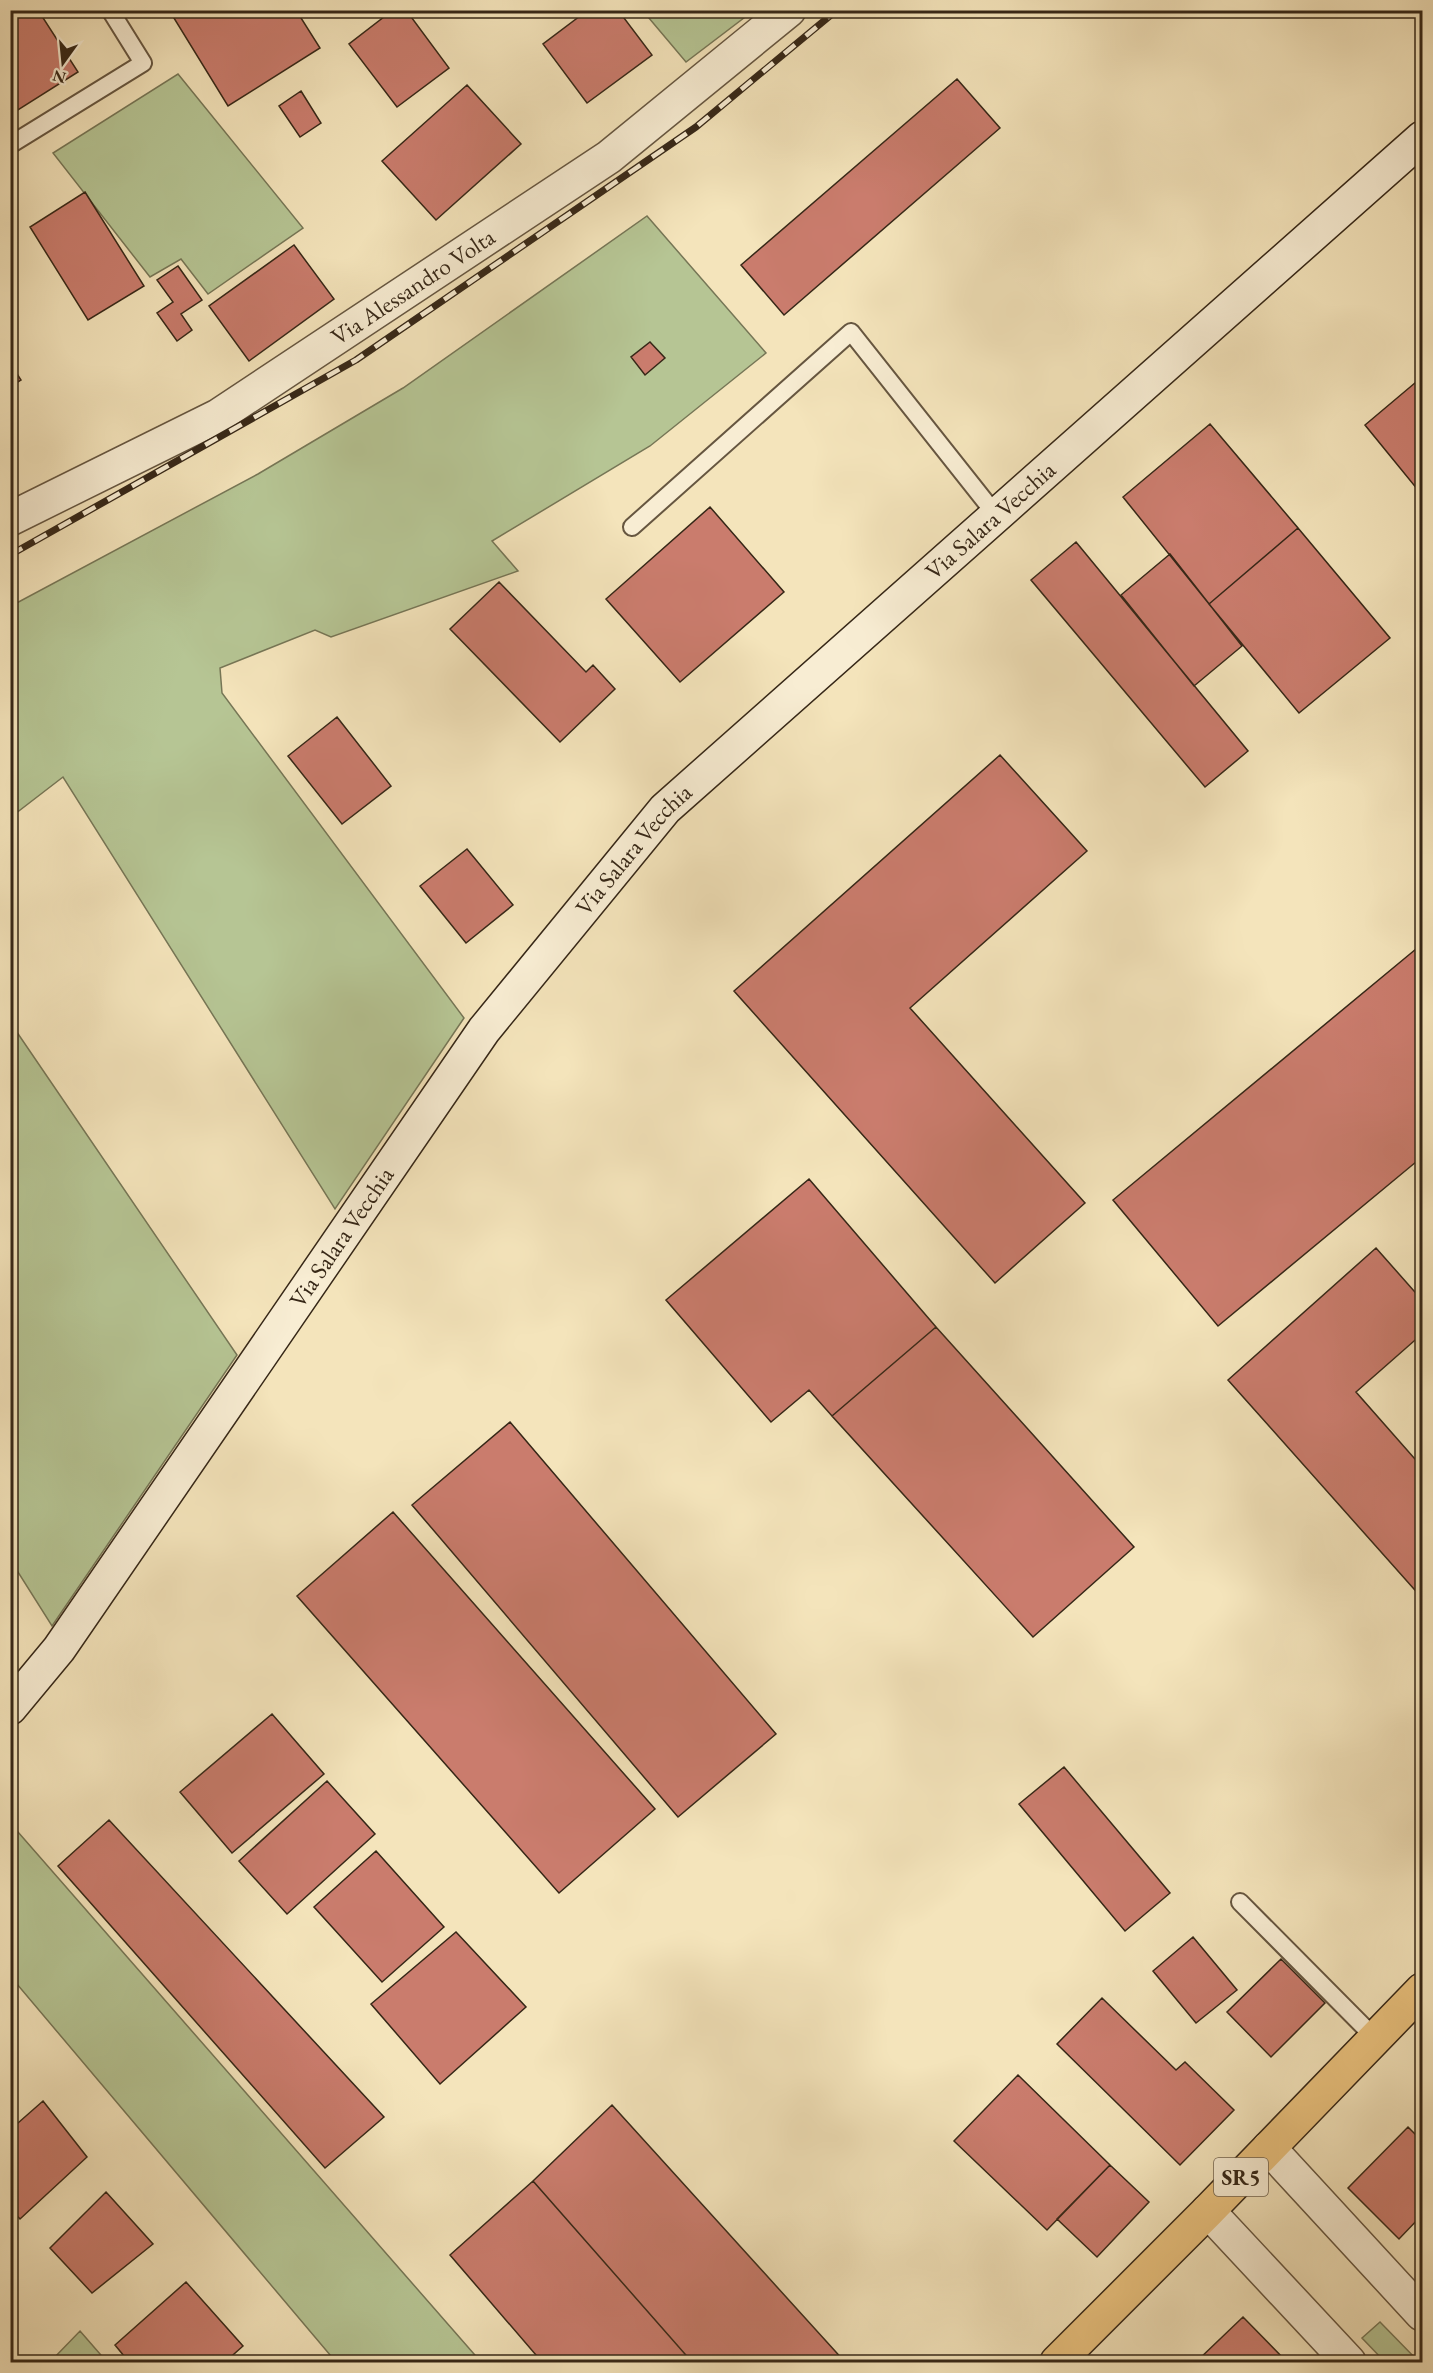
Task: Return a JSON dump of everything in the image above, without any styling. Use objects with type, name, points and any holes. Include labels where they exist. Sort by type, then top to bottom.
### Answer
[{"type":"main road","name":"SR5","points":[[1057,2362],[1209,2211],[1422,1990]]},
{"type":"street","name":"Via Alessandro Volta","points":[[10,519],[218,416],[609,157],[789,10]]},
{"type":"street","name":"Via Salara Vecchia","points":[[10,1708],[59,1649],[484,1030],[665,809],[1422,138]]},
{"type":"street","points":[[1269,2148],[1422,2314]]},
{"type":"street","points":[[1209,2211],[1349,2362]]},
{"type":"lane","points":[[10,145],[143,63],[110,10]]},
{"type":"lane","points":[[632,527],[851,332],[996,515]]},
{"type":"lane","points":[[1240,1902],[1375,2038]]},
{"type":"green space","points":[[643,11],[753,11],[686,62]]},
{"type":"green space","points":[[178,74],[303,228],[208,294],[181,259],[150,277],[53,153]]},
{"type":"green space","points":[[647,216],[766,353],[650,446],[492,541],[518,571],[331,637],[315,630],[220,668],[222,693],[464,1018],[335,1209],[63,777],[11,817],[11,606],[258,474],[403,388]]},
{"type":"green space","points":[[10,1022],[237,1355],[52,1626],[11,1561]]},
{"type":"green space","points":[[11,1824],[481,2362],[336,2362],[11,1977]]},
{"type":"green space","points":[[1380,2322],[1419,2362],[1385,2362],[1362,2338]]},
{"type":"green space","points":[[80,2331],[107,2362],[52,2362],[51,2361]]},
{"type":"building","points":[[10,10],[38,10],[78,72],[10,115]]},
{"type":"building","points":[[169,10],[296,10],[320,48],[228,106]]},
{"type":"building","points":[[393,10],[406,10],[449,68],[397,107],[349,44]]},
{"type":"building","points":[[588,10],[618,10],[652,55],[587,103],[543,44]]},
{"type":"building","points":[[957,79],[1000,128],[784,315],[741,265]]},
{"type":"building","points":[[467,85],[521,144],[436,220],[382,161]]},
{"type":"building","points":[[301,91],[321,123],[300,137],[279,106]]},
{"type":"building","points":[[85,192],[144,286],[88,320],[30,227]]},
{"type":"building","points":[[294,245],[334,299],[249,361],[209,306]]},
{"type":"building","points":[[178,266],[202,300],[181,314],[192,330],[177,341],[157,313],[173,302],[157,280]]},
{"type":"building","points":[[650,342],[665,358],[645,375],[631,357]]},
{"type":"building","points":[[10,363],[21,380],[10,387]]},
{"type":"building","points":[[1422,377],[1422,495],[1365,425]]},
{"type":"building","points":[[1210,424],[1298,528],[1209,604],[1123,497]]},
{"type":"building","points":[[710,507],[784,592],[680,682],[606,599]]},
{"type":"building","points":[[1298,528],[1390,638],[1299,713],[1209,604]]},
{"type":"building","points":[[1076,542],[1248,751],[1205,787],[1031,580]]},
{"type":"building","points":[[1170,554],[1242,646],[1194,686],[1121,595]]},
{"type":"building","points":[[499,582],[586,672],[593,665],[615,689],[560,742],[450,629]]},
{"type":"building","points":[[337,717],[391,786],[342,824],[288,756]]},
{"type":"building","points":[[1000,755],[1087,851],[910,1008],[1085,1203],[995,1283],[734,991]]},
{"type":"building","points":[[467,849],[513,905],[466,943],[420,886]]},
{"type":"building","points":[[1422,944],[1422,1157],[1218,1326],[1113,1200]]},
{"type":"building","points":[[809,1179],[936,1327],[832,1416],[809,1390],[771,1422],[666,1300]]},
{"type":"building","points":[[1376,1248],[1422,1300],[1422,1334],[1356,1392],[1422,1467],[1422,1598],[1228,1380]]},
{"type":"building","points":[[936,1327],[1134,1547],[1033,1637],[832,1416]]},
{"type":"building","points":[[510,1422],[776,1734],[678,1817],[412,1505]]},
{"type":"building","points":[[393,1512],[655,1809],[559,1893],[297,1596]]},
{"type":"building","points":[[272,1714],[324,1774],[232,1853],[180,1792]]},
{"type":"building","points":[[1064,1767],[1170,1893],[1125,1931],[1019,1804]]},
{"type":"building","points":[[327,1781],[375,1834],[287,1914],[239,1861]]},
{"type":"building","points":[[109,1820],[384,2117],[325,2168],[58,1866]]},
{"type":"building","points":[[376,1851],[444,1927],[382,1982],[314,1907]]},
{"type":"building","points":[[456,1932],[526,2007],[440,2084],[371,2004]]},
{"type":"building","points":[[1193,1937],[1237,1990],[1196,2023],[1153,1971]]},
{"type":"building","points":[[1281,1959],[1325,2003],[1271,2057],[1227,2012]]},
{"type":"building","points":[[1102,1998],[1176,2070],[1185,2062],[1234,2110],[1180,2165],[1057,2044]]},
{"type":"building","points":[[1018,2075],[1110,2165],[1047,2230],[954,2141]]},
{"type":"building","points":[[43,2101],[87,2157],[20,2219],[10,2208],[10,2130]]},
{"type":"building","points":[[612,2105],[845,2362],[692,2362],[533,2181]]},
{"type":"building","points":[[1408,2127],[1422,2141],[1422,2215],[1399,2239],[1348,2188]]},
{"type":"building","points":[[1110,2165],[1149,2202],[1097,2257],[1057,2219]]},
{"type":"building","points":[[533,2181],[692,2362],[542,2362],[450,2255]]},
{"type":"building","points":[[106,2192],[153,2244],[92,2293],[50,2248]]},
{"type":"building","points":[[186,2282],[243,2346],[225,2362],[129,2362],[115,2345]]},
{"type":"building","points":[[1243,2317],[1287,2362],[1196,2362]]},
{"type":"railway","points":[[10,555],[356,360],[696,127],[837,10]]}]
